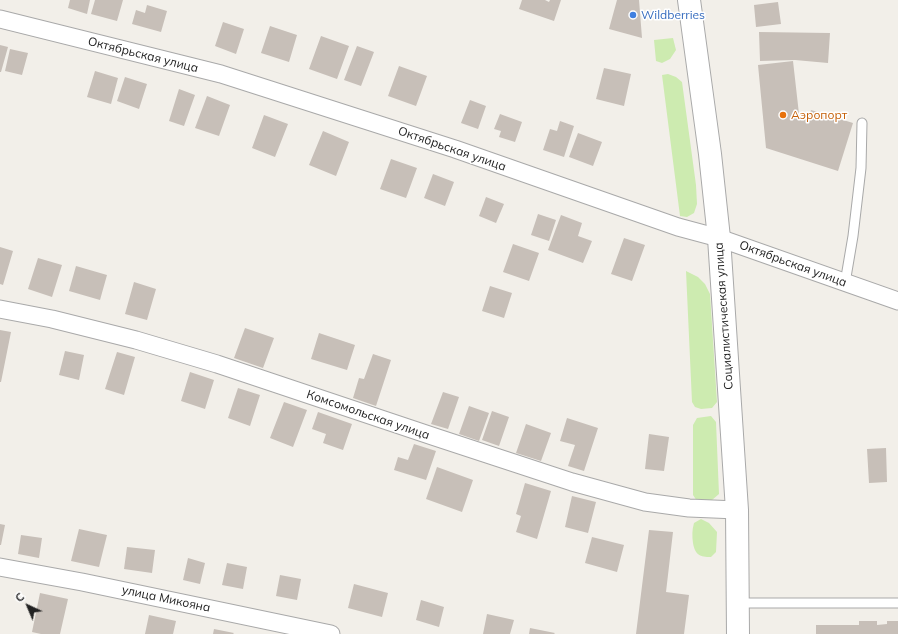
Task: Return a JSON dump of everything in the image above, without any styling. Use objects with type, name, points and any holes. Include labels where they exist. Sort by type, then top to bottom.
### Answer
[{"type":"street","name":"Социалистическая улица","points":[[689,0],[710,154],[719,238],[737,510],[738,634]]},
{"type":"street","name":"Октябрьская улица","points":[[0,19],[221,74],[455,149],[678,228],[719,238],[898,301]]},
{"type":"street","name":"Комсомольская улица","points":[[0,309],[52,319],[121,336],[216,364],[579,484],[645,502],[689,508],[737,510]]},
{"type":"street","name":"улица Микояна","points":[[0,567],[82,582],[331,634]]},
{"type":"lane","points":[[845,283],[853,236],[861,168],[862,123]]},
{"type":"lane","points":[[738,603],[898,603]]},
{"type":"green space","points":[[673,38],[676,50],[670,59],[662,63],[656,61],[654,40]]},
{"type":"green space","points":[[668,74],[676,77],[682,82],[696,185],[697,204],[694,213],[687,217],[680,216],[662,75]]},
{"type":"green space","points":[[686,271],[698,277],[705,284],[710,294],[717,402],[712,408],[701,409],[695,407],[692,402]]},
{"type":"green space","points":[[711,416],[716,422],[719,494],[712,500],[697,501],[693,495],[693,425],[697,418]]},
{"type":"green space","points":[[701,519],[709,523],[717,532],[716,552],[711,557],[701,556],[697,553],[694,547],[692,535],[693,526],[694,523]]},
{"type":"building","points":[[70,0],[90,0],[87,14],[68,8]]},
{"type":"building","points":[[95,0],[123,0],[117,21],[91,14]]},
{"type":"building","points":[[522,0],[545,0],[549,2],[550,0],[561,0],[554,21],[519,9]]},
{"type":"building","points":[[617,0],[639,0],[642,38],[609,29]]},
{"type":"building","points":[[778,2],[781,24],[756,27],[754,5]]},
{"type":"building","points":[[147,5],[167,11],[161,32],[132,24],[136,10],[145,13]]},
{"type":"building","points":[[223,22],[244,29],[236,54],[215,46]]},
{"type":"building","points":[[270,26],[297,35],[289,62],[261,53]]},
{"type":"building","points":[[759,32],[830,33],[828,63],[795,60],[760,61]]},
{"type":"building","points":[[321,36],[349,46],[337,79],[309,69]]},
{"type":"building","points":[[0,45],[8,47],[1,72],[0,72]]},
{"type":"building","points":[[357,46],[374,52],[361,86],[344,80]]},
{"type":"building","points":[[10,49],[28,53],[22,75],[5,71]]},
{"type":"building","name":"Аэропорт","points":[[793,61],[799,114],[809,117],[811,110],[853,123],[838,171],[766,148],[758,65]]},
{"type":"building","points":[[399,66],[427,76],[416,106],[388,96]]},
{"type":"building","points":[[604,68],[631,74],[624,106],[596,99]]},
{"type":"building","points":[[95,71],[118,78],[111,104],[87,97]]},
{"type":"building","points":[[125,77],[147,84],[139,109],[117,101]]},
{"type":"building","points":[[179,89],[195,95],[184,126],[169,121]]},
{"type":"building","points":[[207,96],[230,105],[219,136],[195,128]]},
{"type":"building","points":[[470,100],[486,106],[478,129],[461,123]]},
{"type":"building","points":[[500,114],[522,122],[515,142],[499,137],[501,131],[494,129]]},
{"type":"building","points":[[264,115],[288,124],[275,157],[252,148]]},
{"type":"building","points":[[560,121],[574,126],[564,157],[543,150],[550,129],[557,131]]},
{"type":"building","points":[[323,131],[349,142],[336,176],[309,165]]},
{"type":"building","points":[[578,133],[602,142],[593,166],[569,157]]},
{"type":"building","points":[[391,159],[417,168],[406,198],[380,189]]},
{"type":"building","points":[[433,174],[454,182],[445,206],[424,198]]},
{"type":"building","points":[[486,197],[504,204],[496,223],[479,216]]},
{"type":"building","points":[[538,214],[556,220],[549,241],[531,235]]},
{"type":"building","points":[[561,215],[582,223],[578,236],[592,241],[583,263],[548,250]]},
{"type":"building","points":[[624,238],[645,245],[632,281],[611,274]]},
{"type":"building","points":[[513,244],[539,253],[529,281],[503,272]]},
{"type":"building","points":[[0,247],[13,251],[3,285],[0,284]]},
{"type":"building","points":[[38,258],[62,265],[52,297],[28,289]]},
{"type":"building","points":[[76,266],[107,275],[100,300],[69,291]]},
{"type":"building","points":[[134,282],[156,289],[147,320],[125,314]]},
{"type":"building","points":[[490,286],[512,293],[504,318],[482,311]]},
{"type":"building","points":[[245,328],[274,338],[263,368],[234,358]]},
{"type":"building","points":[[0,330],[11,332],[1,382],[0,382]]},
{"type":"building","points":[[319,333],[355,345],[347,370],[311,359]]},
{"type":"building","points":[[65,351],[84,355],[79,380],[59,375]]},
{"type":"building","points":[[117,352],[135,357],[124,395],[105,389]]},
{"type":"building","points":[[373,354],[391,360],[376,406],[353,398],[359,378],[364,379]]},
{"type":"building","points":[[190,372],[214,380],[205,409],[181,401]]},
{"type":"building","points":[[238,388],[260,395],[250,426],[228,418]]},
{"type":"building","points":[[443,392],[459,397],[448,429],[431,424]]},
{"type":"building","points":[[284,402],[307,410],[293,447],[270,438]]},
{"type":"building","points":[[469,406],[489,413],[479,441],[459,434]]},
{"type":"building","points":[[492,411],[509,417],[499,446],[482,440]]},
{"type":"building","points":[[318,412],[352,424],[343,450],[323,443],[326,434],[312,429]]},
{"type":"building","points":[[567,418],[598,428],[584,471],[568,466],[575,445],[560,441]]},
{"type":"building","points":[[526,424],[551,433],[541,461],[516,453]]},
{"type":"building","points":[[649,434],[669,437],[664,471],[645,469]]},
{"type":"building","points":[[414,444],[436,451],[426,480],[394,470],[398,457],[408,460]]},
{"type":"building","points":[[886,448],[887,482],[869,483],[867,449]]},
{"type":"building","points":[[437,467],[473,480],[462,512],[426,499]]},
{"type":"building","points":[[525,483],[551,491],[537,539],[516,532],[521,516],[516,514]]},
{"type":"building","points":[[572,496],[596,502],[588,533],[565,527]]},
{"type":"building","points":[[0,524],[5,525],[1,545],[0,545]]},
{"type":"building","points":[[79,529],[107,535],[99,567],[71,561]]},
{"type":"building","points":[[649,530],[673,532],[666,592],[689,595],[684,634],[636,634]]},
{"type":"building","points":[[21,535],[42,538],[39,558],[18,554]]},
{"type":"building","points":[[592,537],[624,545],[617,572],[585,563]]},
{"type":"building","points":[[127,547],[155,550],[152,573],[124,569]]},
{"type":"building","points":[[188,558],[205,563],[200,584],[183,580]]},
{"type":"building","points":[[227,563],[247,567],[243,589],[222,585]]},
{"type":"building","points":[[280,575],[301,579],[297,600],[276,596]]},
{"type":"building","points":[[354,584],[388,593],[382,617],[348,608]]},
{"type":"building","points":[[40,593],[68,599],[60,634],[41,634],[32,632]]},
{"type":"building","points":[[421,600],[444,607],[439,627],[416,620]]},
{"type":"building","points":[[487,614],[514,620],[510,634],[483,634]]},
{"type":"building","points":[[149,615],[176,621],[173,634],[145,634]]},
{"type":"building","points":[[859,621],[877,621],[877,625],[887,624],[887,621],[898,621],[898,634],[816,634],[816,625],[859,625]]},
{"type":"building","points":[[530,628],[555,633],[529,634]]},
{"type":"building","points":[[214,629],[234,633],[213,634]]},
{"type":"place","name":"Wildberries","points":[[633,15]]},
{"type":"place","name":"Аэропорт","points":[[783,115]]}]
